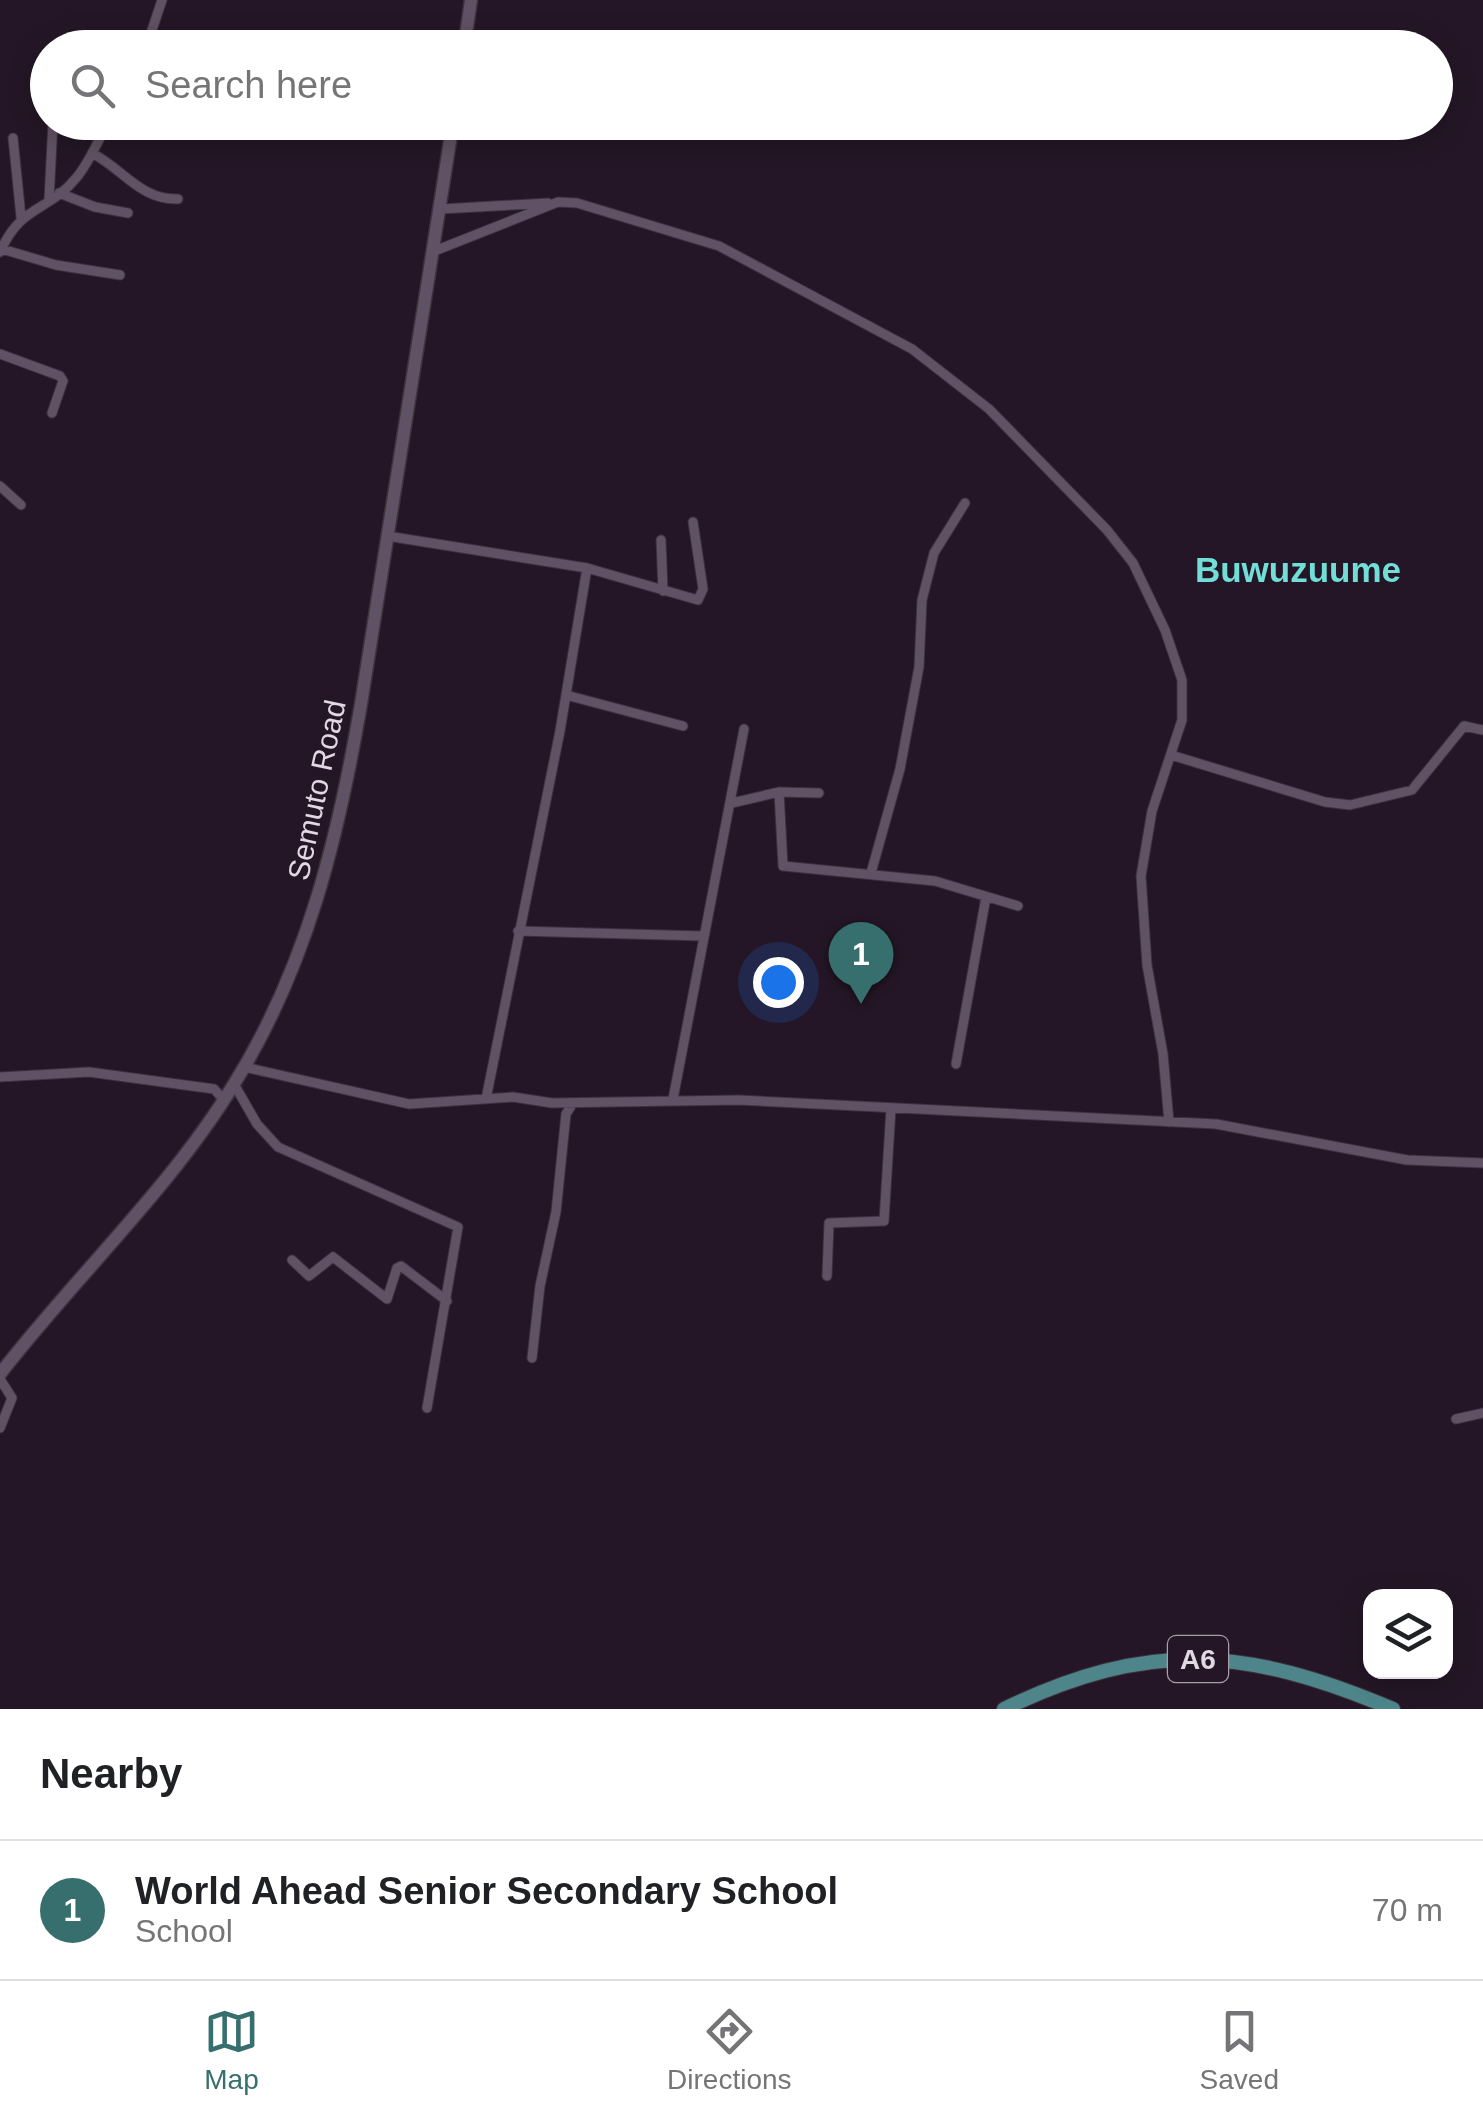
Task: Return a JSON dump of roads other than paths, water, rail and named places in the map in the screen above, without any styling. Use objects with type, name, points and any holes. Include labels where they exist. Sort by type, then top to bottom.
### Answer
[{"type":"main road","points":[[466,30],[470,0]]},
{"type":"main road","name":"Semuto Road","points":[[0,1376],[224,1100],[293,968],[331,862],[451,140]]},
{"type":"main road","name":"A6","points":[[1004,1709],[1070,1678],[1128,1664],[1188,1658],[1270,1666],[1317,1677],[1392,1709]]},
{"type":"street","points":[[152,30],[162,0]]},
{"type":"street","points":[[13,138],[21,217]]},
{"type":"street","points":[[50,200],[52,140]]},
{"type":"street","points":[[98,140],[76,178],[21,217],[10,229],[1,251],[120,274]]},
{"type":"street","points":[[92,152],[113,164],[144,193],[178,199]]},
{"type":"street","points":[[60,193],[96,208],[128,212]]},
{"type":"street","points":[[432,252],[558,202]]},
{"type":"street","points":[[441,209],[578,203],[719,246],[873,324],[989,409],[1107,530],[1145,585],[1182,680],[1182,720],[1152,811],[1141,876],[1146,965],[1161,1037],[1169,1122]]},
{"type":"street","points":[[0,354],[60,376],[62,381],[52,413]]},
{"type":"street","points":[[0,486],[21,506]]},
{"type":"street","points":[[870,873],[900,770],[918,668],[922,600],[934,553],[965,503]]},
{"type":"street","points":[[387,536],[587,568],[693,600],[702,598],[693,522]]},
{"type":"street","points":[[661,540],[662,591]]},
{"type":"street","points":[[486,1099],[566,695],[587,568]]},
{"type":"street","points":[[566,695],[683,726]]},
{"type":"street","points":[[1171,755],[1325,802],[1350,804],[1412,790],[1464,726],[1483,730]]},
{"type":"street","points":[[672,1099],[744,730]]},
{"type":"street","points":[[779,792],[783,866],[935,881],[1018,906]]},
{"type":"street","points":[[732,803],[779,792],[819,793]]},
{"type":"street","points":[[956,1064],[986,897]]},
{"type":"street","points":[[518,931],[703,936]]},
{"type":"street","points":[[244,1067],[392,1102],[428,1105],[486,1099],[672,1099],[1169,1122],[1250,1128],[1407,1160],[1483,1163]]},
{"type":"street","points":[[0,1077],[89,1072],[214,1089],[224,1100]]},
{"type":"street","points":[[234,1084],[257,1124],[278,1146],[453,1221],[459,1232],[427,1408]]},
{"type":"street","points":[[532,1358],[566,1114],[574,1102]]},
{"type":"street","points":[[827,1276],[829,1223],[884,1221],[891,1108]]},
{"type":"street","points":[[292,1260],[309,1276],[334,1257],[387,1299],[396,1268],[401,1266],[447,1301]]},
{"type":"street","points":[[0,1376],[12,1398],[0,1428]]},
{"type":"street","points":[[1456,1420],[1483,1414]]},
{"type":"place","name":"World Ahead Senior Secondary School","points":[[861,1004]]},
{"type":"district","name":"Buwuzuume","points":[[1298,570]]}]
